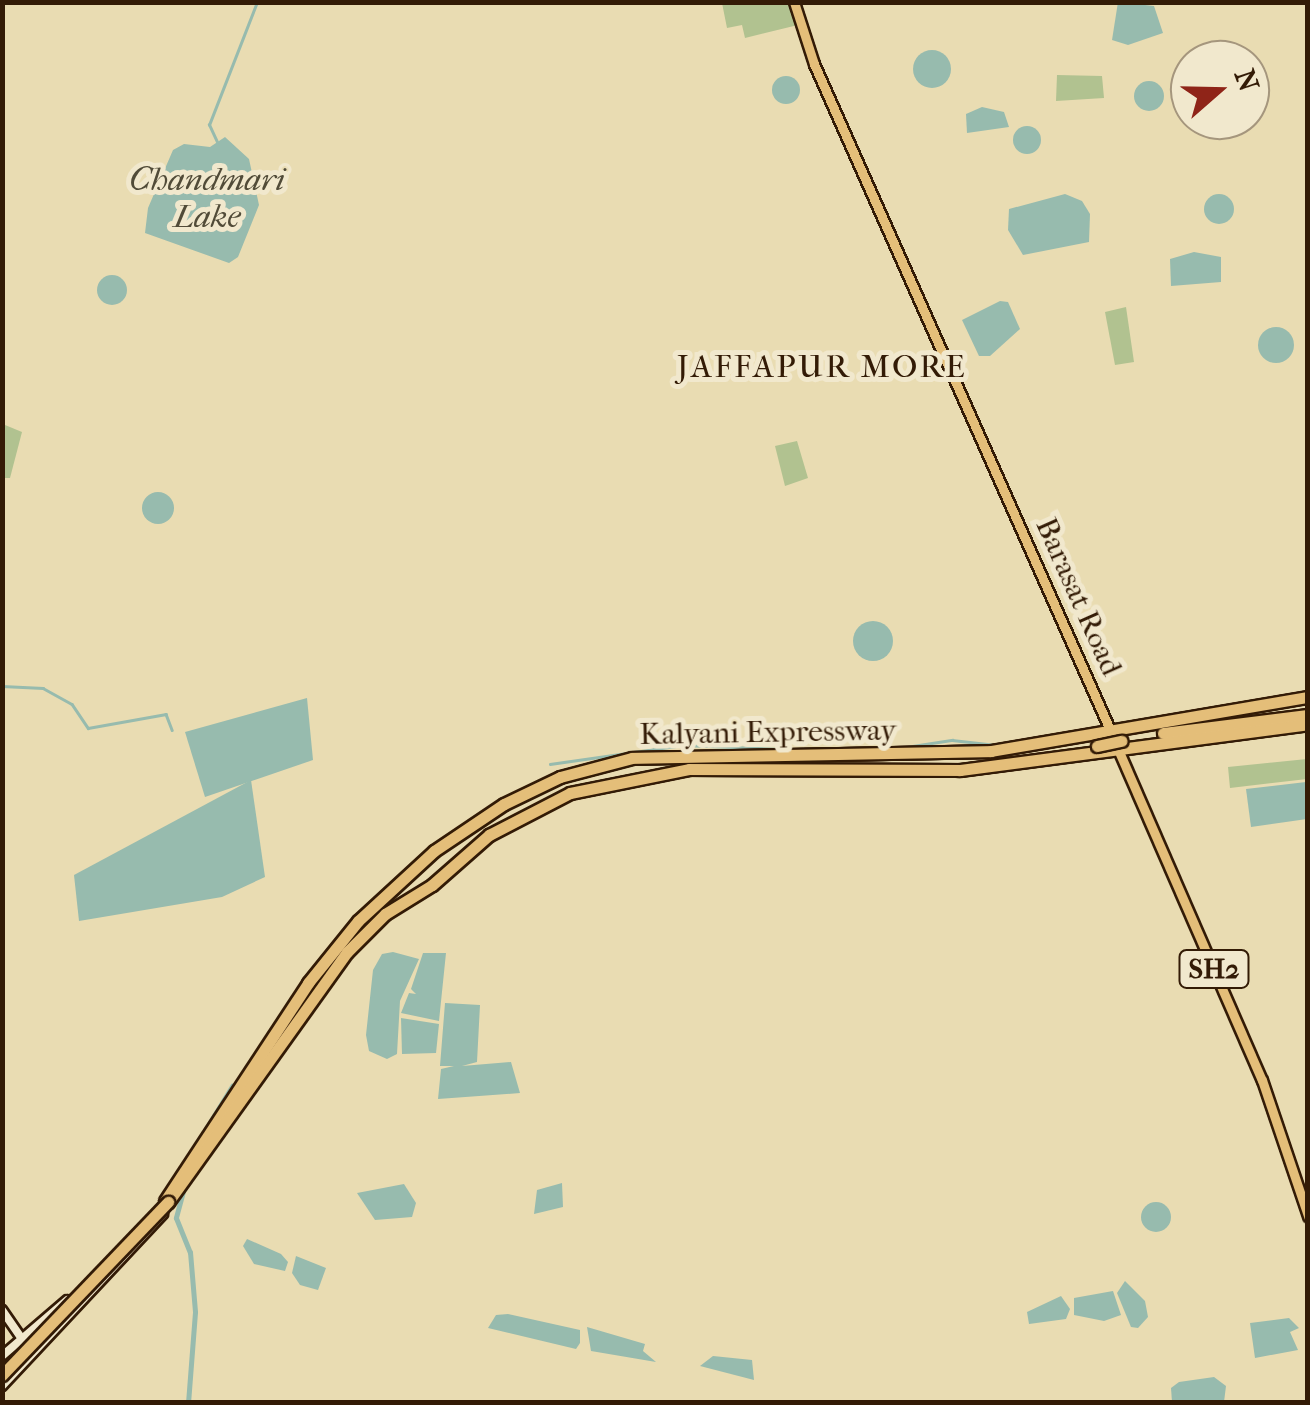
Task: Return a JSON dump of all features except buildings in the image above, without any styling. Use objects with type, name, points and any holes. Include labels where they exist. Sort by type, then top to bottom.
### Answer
[{"type":"highway","name":"Kalyani Expressway","points":[[2,1375],[169,1198],[308,982],[358,921],[434,851],[504,804],[560,777],[632,758],[826,764],[991,750],[1117,738],[1308,697]]},
{"type":"highway","points":[[185,1175],[348,952],[384,914],[432,886],[488,835],[570,793],[622,778],[689,769],[960,762],[1308,705]]},
{"type":"highway","points":[[826,764],[960,770],[1117,738],[1308,715]]},
{"type":"highway","points":[[1117,738],[1162,740],[1308,724]]},
{"type":"highway","name":"Kalyani Expressway","points":[[2,1366],[169,1198]]},
{"type":"main road","name":"Barasat Road","points":[[794,2],[814,64],[1117,738],[1262,1080],[1308,1216]]},
{"type":"street","name":"Kalyani Expressway","points":[[2,1356],[60,1306],[169,1198]]},
{"type":"street","name":"Kalyani Expressway","points":[[2,1386],[34,1356],[169,1198]]},
{"type":"street","points":[[2,1310],[34,1356]]},
{"type":"green space","points":[[722,3],[792,3],[798,25],[745,38],[742,25],[727,28]]},
{"type":"green space","points":[[1057,75],[1102,76],[1104,98],[1056,101]]},
{"type":"green space","points":[[1126,307],[1134,362],[1115,365],[1105,312]]},
{"type":"green space","points":[[5,425],[22,432],[10,478],[3,478]]},
{"type":"green space","points":[[797,441],[808,478],[785,486],[775,446]]},
{"type":"green space","points":[[1307,759],[1307,779],[1230,788],[1228,767]]},
{"type":"water","points":[[1118,2],[1154,6],[1163,33],[1128,45],[1112,40]]},
{"type":"water","points":[[932,50],[945,56],[951,69],[945,82],[932,88],[919,82],[913,69],[919,56]]},
{"type":"water","points":[[786,76],[796,80],[800,90],[796,100],[786,104],[776,100],[772,90],[776,80]]},
{"type":"water","points":[[1149,81],[1160,85],[1164,96],[1160,107],[1149,111],[1138,107],[1134,96],[1138,85]]},
{"type":"water","points":[[982,107],[1004,112],[1009,127],[967,133],[966,114]]},
{"type":"water","points":[[1027,126],[1037,130],[1041,140],[1037,150],[1027,154],[1017,150],[1013,140],[1017,130]]},
{"type":"water","name":"Chandmari Lake","points":[[225,137],[249,159],[259,205],[238,257],[229,263],[145,233],[148,208],[173,150],[184,144],[210,147]]},
{"type":"water","points":[[1065,194],[1082,201],[1090,214],[1089,242],[1023,255],[1008,230],[1009,209]]},
{"type":"water","points":[[1219,194],[1230,198],[1234,209],[1230,220],[1219,224],[1208,220],[1204,209],[1208,198]]},
{"type":"water","points":[[1194,252],[1221,257],[1221,282],[1171,286],[1170,259]]},
{"type":"water","points":[[112,275],[123,279],[127,290],[123,301],[112,305],[101,301],[97,290],[101,279]]},
{"type":"water","points":[[1000,301],[1008,302],[1020,329],[990,356],[979,356],[962,320]]},
{"type":"water","points":[[1276,327],[1289,332],[1294,345],[1289,358],[1276,363],[1263,358],[1258,345],[1263,332]]},
{"type":"water","points":[[158,492],[170,496],[174,508],[170,520],[158,524],[146,520],[142,508],[146,496]]},
{"type":"water","points":[[873,621],[887,627],[893,641],[887,655],[873,661],[859,655],[853,641],[859,627]]},
{"type":"water","points":[[307,698],[313,760],[205,797],[185,732]]},
{"type":"water","points":[[251,780],[265,877],[222,897],[79,921],[74,875]]},
{"type":"water","points":[[1306,782],[1307,819],[1251,827],[1246,789]]},
{"type":"water","points":[[393,952],[419,959],[400,1001],[397,1054],[387,1059],[369,1051],[366,1035],[373,970],[382,954]]},
{"type":"water","points":[[423,953],[446,953],[439,1021],[401,1013],[409,993],[416,994],[411,989]]},
{"type":"water","points":[[445,1003],[480,1005],[477,1062],[462,1066],[511,1062],[520,1093],[438,1099],[441,1069],[454,1066],[440,1066]]},
{"type":"water","points":[[401,1018],[439,1024],[436,1053],[402,1054]]},
{"type":"water","points":[[562,1183],[563,1207],[534,1214],[537,1190]]},
{"type":"water","points":[[404,1184],[416,1203],[412,1217],[375,1220],[357,1193]]},
{"type":"water","points":[[1156,1202],[1167,1206],[1171,1217],[1167,1228],[1156,1232],[1145,1228],[1141,1217],[1145,1206]]},
{"type":"water","points":[[247,1239],[281,1254],[288,1262],[285,1271],[254,1264],[243,1246]]},
{"type":"water","points":[[296,1256],[326,1268],[318,1290],[300,1285],[292,1273]]},
{"type":"water","points":[[1125,1281],[1145,1301],[1148,1317],[1138,1328],[1131,1327],[1117,1293]]},
{"type":"water","points":[[1113,1291],[1121,1315],[1104,1321],[1074,1315],[1074,1298]]},
{"type":"water","points":[[1061,1296],[1070,1309],[1066,1319],[1029,1324],[1027,1312]]},
{"type":"water","points":[[508,1314],[580,1330],[580,1343],[576,1349],[488,1328],[496,1315]]},
{"type":"water","points":[[1289,1318],[1299,1328],[1290,1332],[1298,1350],[1255,1358],[1250,1323]]},
{"type":"water","points":[[587,1327],[645,1344],[643,1351],[656,1362],[591,1351]]},
{"type":"water","points":[[713,1356],[752,1360],[754,1380],[700,1366]]},
{"type":"water","points":[[1214,1377],[1226,1386],[1224,1402],[1172,1402],[1171,1388],[1179,1382]]},
{"type":"waterway","points":[[217,142],[209,125],[257,2]]},
{"type":"waterway","points":[[2,686],[43,688],[72,704],[88,728],[166,714],[172,730]]},
{"type":"waterway","points":[[906,747],[952,740],[996,745]]},
{"type":"waterway","points":[[550,764],[683,745],[783,749]]},
{"type":"waterway","points":[[180,1171],[232,1086]]},
{"type":"waterway","points":[[186,1180],[176,1218],[190,1252],[195,1312],[188,1402]]},
{"type":"district","name":"JAFFAPUR MORE","points":[[822,367]]}]
